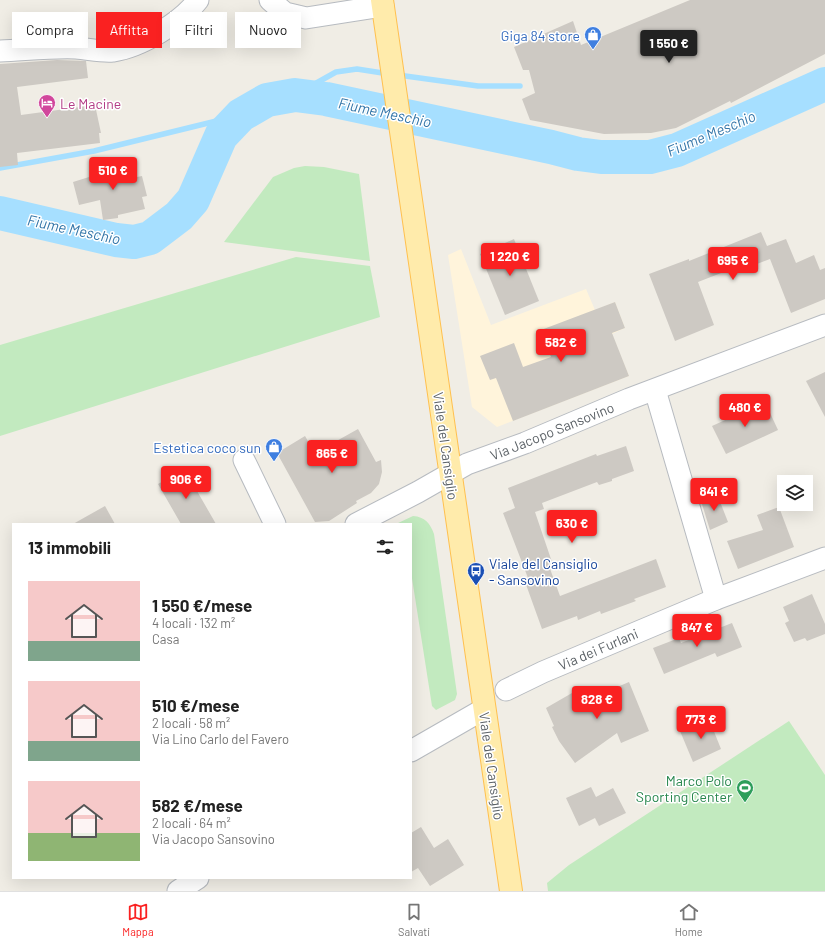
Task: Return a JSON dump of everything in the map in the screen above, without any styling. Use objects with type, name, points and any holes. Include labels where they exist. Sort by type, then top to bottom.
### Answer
[{"type":"main road","name":"Viale del Cansiglio","points":[[382,3],[404,145],[511,891]]},
{"type":"street","points":[[0,51],[75,48],[98,51],[114,50],[136,43],[165,29],[184,16],[198,0]]},
{"type":"street","points":[[270,0],[285,13],[306,18],[382,3]]},
{"type":"street","name":"Via Jacopo Sansovino","points":[[358,523],[418,492],[467,464],[525,443],[654,390],[825,325]]},
{"type":"street","points":[[654,390],[716,599]]},
{"type":"street","points":[[244,460],[275,523]]},
{"type":"street","name":"Via dei Furlani","points":[[506,690],[543,672],[716,599],[825,558]]},
{"type":"street","points":[[412,750],[484,709]]},
{"type":"street","points":[[178,891],[196,879]]},
{"type":"shaded area","points":[[461,249],[491,325],[586,289],[595,310],[615,302],[625,328],[612,334],[629,376],[497,427],[472,407],[448,255]]},
{"type":"green space","points":[[305,166],[324,167],[359,174],[370,261],[224,242],[273,177],[294,168]]},
{"type":"green space","points":[[296,257],[370,266],[380,317],[0,436],[0,345]]},
{"type":"green space","points":[[413,516],[421,518],[424,519],[431,527],[434,534],[457,694],[455,700],[436,710],[432,706],[412,578],[412,523],[398,523]]},
{"type":"green space","name":"Marco Polo Sporting Center","points":[[789,721],[825,775],[825,891],[548,891],[547,883],[569,865]]},
{"type":"building","points":[[690,0],[825,0],[825,54],[731,103],[730,101],[676,128],[651,133],[604,134],[530,120],[522,99],[535,93],[529,70],[523,70],[514,47],[573,21],[581,45]]},
{"type":"building","points":[[57,60],[86,61],[88,78],[17,87],[21,115],[95,105],[101,133],[99,133],[100,143],[17,153],[18,165],[0,167],[0,64]]},
{"type":"building","points":[[134,163],[137,177],[142,176],[147,196],[142,197],[145,209],[118,215],[118,218],[103,220],[100,200],[79,205],[73,182]]},
{"type":"building","points":[[761,232],[767,246],[786,239],[796,263],[814,255],[820,270],[825,268],[825,299],[791,313],[770,259],[736,272],[734,268],[698,282],[714,325],[675,341],[649,274],[689,259],[689,261]]},
{"type":"building","points":[[514,239],[539,301],[505,315],[480,254]]},
{"type":"building","points":[[615,302],[625,328],[612,333],[629,376],[513,421],[496,378],[490,380],[480,356],[514,343],[523,367],[551,357],[541,330]]},
{"type":"building","points":[[825,372],[825,417],[806,381]]},
{"type":"building","points":[[765,402],[778,430],[726,454],[712,426]]},
{"type":"building","points":[[358,429],[376,462],[381,460],[382,472],[379,484],[371,493],[356,501],[357,503],[329,521],[315,522],[277,453],[305,436],[315,453]]},
{"type":"building","points":[[626,446],[634,471],[612,479],[612,481],[599,485],[597,482],[542,503],[544,509],[535,512],[553,565],[549,566],[560,596],[656,559],[666,587],[634,599],[636,601],[601,614],[600,611],[578,620],[577,616],[542,629],[524,579],[528,578],[503,513],[515,508],[508,488],[596,454],[597,456]]},
{"type":"building","points":[[185,469],[215,523],[180,523],[158,484]]},
{"type":"building","points":[[717,494],[728,522],[710,530],[701,501]]},
{"type":"building","points":[[105,506],[114,523],[75,523]]},
{"type":"building","points":[[777,508],[777,511],[780,511],[794,547],[738,569],[727,541],[763,530],[757,515]]},
{"type":"building","points":[[812,594],[825,624],[825,634],[807,641],[805,638],[794,642],[785,623],[789,621],[783,607]]},
{"type":"building","points":[[732,623],[742,647],[717,657],[715,653],[664,674],[653,648],[679,638],[681,643]]},
{"type":"building","points":[[629,682],[649,731],[621,743],[617,733],[575,763],[559,741],[552,727],[554,726],[546,708],[572,693],[577,704]]},
{"type":"building","points":[[709,719],[721,749],[693,762],[680,731]]},
{"type":"building","points":[[591,787],[596,797],[613,788],[626,813],[599,826],[595,818],[579,826],[566,798]]},
{"type":"building","points":[[421,827],[434,848],[448,839],[464,865],[430,886],[418,868],[412,871],[412,832]]},
{"type":"waterway","points":[[295,95],[336,72],[357,69],[389,74]]},
{"type":"waterway","points":[[398,75],[478,86],[520,86]]},
{"type":"waterway","name":"Fiume Meschio","points":[[0,213],[116,240],[134,242],[150,238],[179,216],[193,200],[221,136],[241,115],[267,100],[295,95],[326,99],[578,154],[601,157],[650,157],[677,150],[825,84]]},
{"type":"waterway","points":[[0,168],[94,151],[241,115]]},
{"type":"place","name":"Giga 84 store","points":[[593,50]]},
{"type":"place","name":"Le Macine","points":[[47,118]]},
{"type":"place","name":"Estetica coco sun","points":[[274,462]]},
{"type":"place","name":"Viale del Cansiglio - Sansovino","points":[[476,586]]},
{"type":"place","name":"Marco Polo Sporting Center","points":[[745,803]]}]
